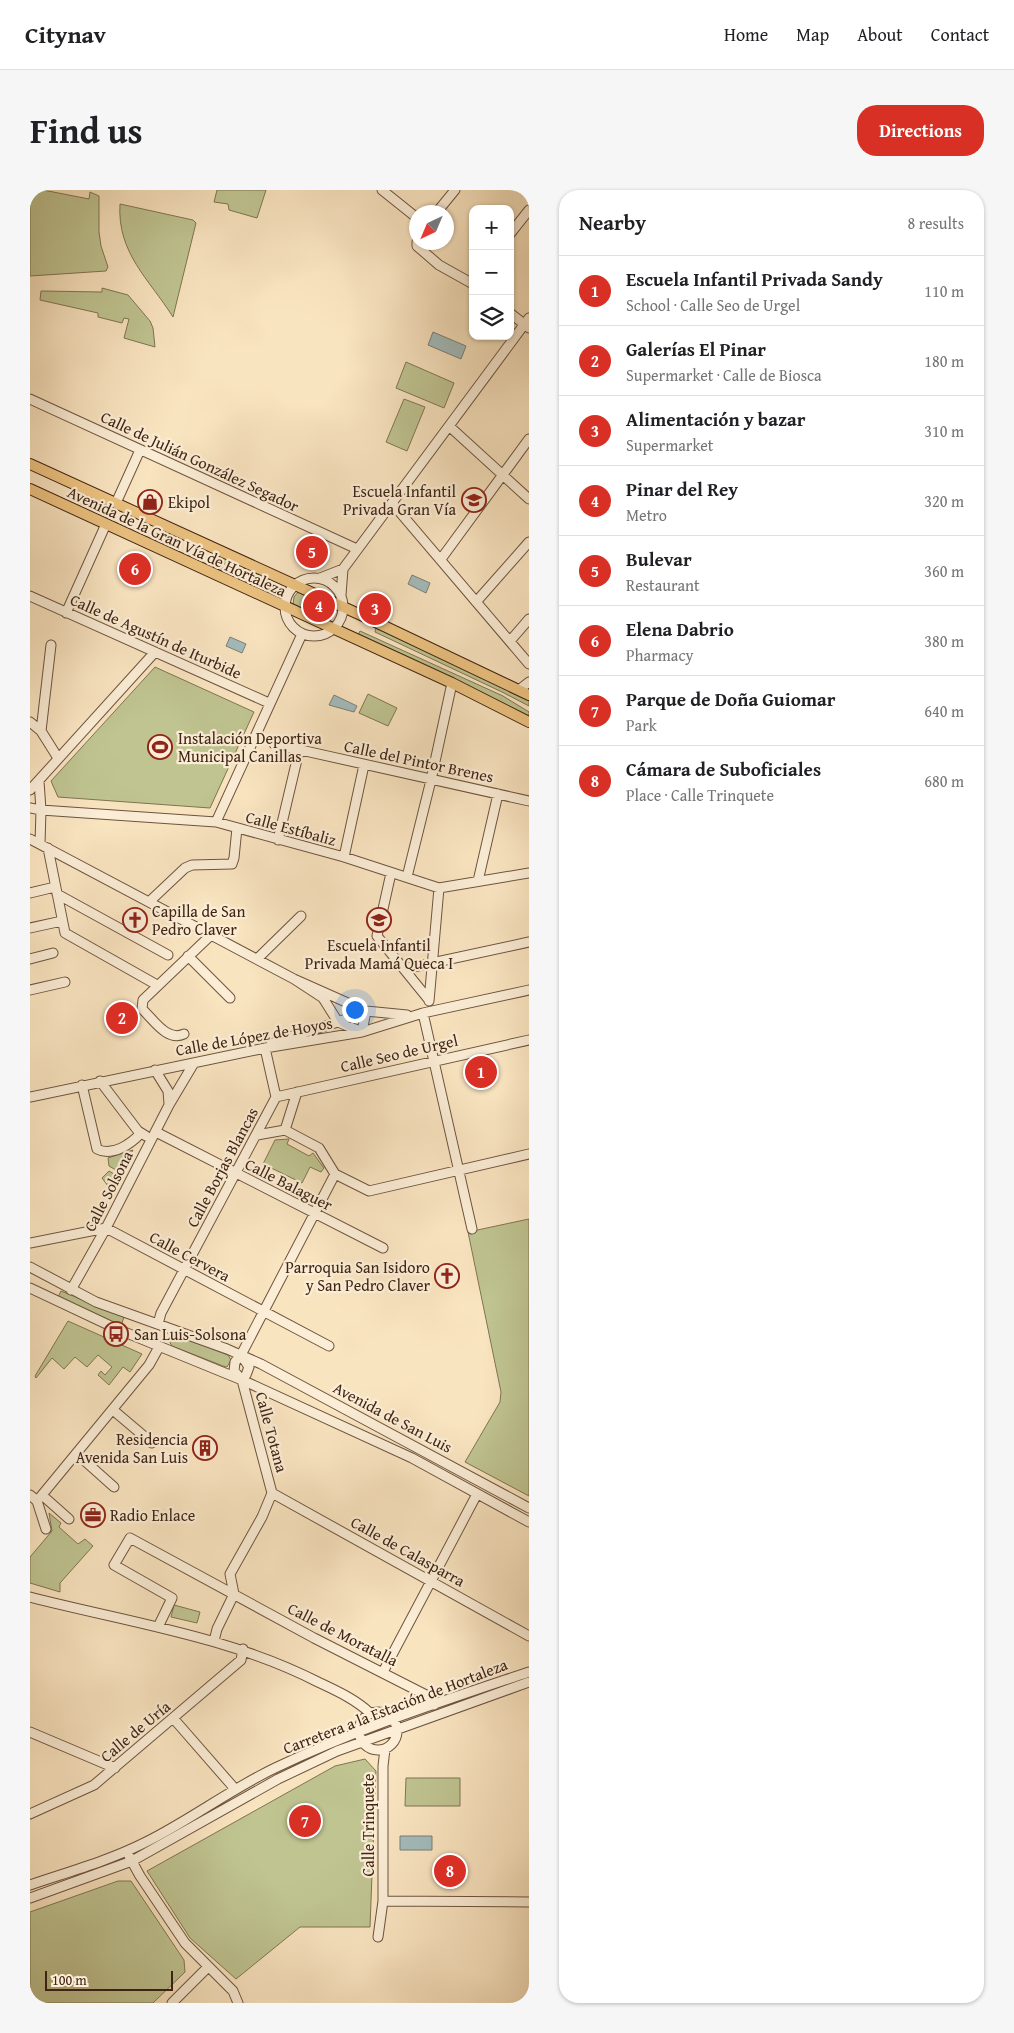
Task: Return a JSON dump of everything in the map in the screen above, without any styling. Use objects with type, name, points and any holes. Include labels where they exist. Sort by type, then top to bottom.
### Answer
[{"type":"main road","name":"Avenida de la Gran Vía de Hortaleza","points":[[30,464],[524,692]]},
{"type":"main road","name":"Avenida de la Gran Vía de Hortaleza","points":[[30,489],[452,684],[529,722]]},
{"type":"street","points":[[382,190],[409,212]]},
{"type":"street","points":[[443,205],[455,190]]},
{"type":"street","points":[[514,229],[529,210]]},
{"type":"street","points":[[422,250],[440,265],[469,281]]},
{"type":"street","points":[[343,569],[320,578],[307,579],[294,585],[285,600],[284,606],[286,617],[294,630],[316,637],[327,634],[333,629],[344,608],[341,595],[343,569],[448,426],[527,323],[514,315]]},
{"type":"street","name":"Calle de Julián González Segador","points":[[30,399],[357,549]]},
{"type":"street","points":[[448,426],[529,499]]},
{"type":"street","points":[[441,559],[529,439]]},
{"type":"street","points":[[116,503],[140,450]]},
{"type":"street","points":[[392,503],[529,664]]},
{"type":"street","points":[[66,612],[106,524]]},
{"type":"street","points":[[476,602],[529,542]]},
{"type":"street","points":[[320,578],[334,585],[341,595]]},
{"type":"street","name":"Calle de Agustín de Iturbide","points":[[30,596],[269,703]]},
{"type":"street","points":[[510,641],[529,619]]},
{"type":"street","points":[[216,822],[302,634]]},
{"type":"street","points":[[41,731],[51,645]]},
{"type":"street","points":[[30,790],[155,652]]},
{"type":"street","points":[[524,692],[529,682]]},
{"type":"street","points":[[407,877],[452,684]]},
{"type":"street","points":[[30,722],[41,731],[58,758]]},
{"type":"street","name":"Calle del Pintor Brenes","points":[[274,744],[529,801]]},
{"type":"street","points":[[278,840],[299,751]]},
{"type":"street","points":[[344,858],[364,765]]},
{"type":"street","points":[[39,781],[44,846],[65,933],[157,985]]},
{"type":"street","points":[[478,882],[498,794]]},
{"type":"street","name":"Calle Estíbaliz","points":[[30,808],[216,822],[344,858],[439,888],[529,873]]},
{"type":"street","points":[[149,902],[185,868],[192,865],[232,864],[237,828]]},
{"type":"street","points":[[30,839],[294,978],[366,1010],[411,1016]]},
{"type":"street","points":[[391,873],[377,936],[429,1000]]},
{"type":"street","points":[[439,888],[427,1012],[435,1060],[472,1229]]},
{"type":"street","points":[[30,893],[56,890],[168,955]]},
{"type":"street","points":[[257,959],[300,916]]},
{"type":"street","points":[[30,928],[62,921]]},
{"type":"street","points":[[184,1034],[177,1037],[168,1035],[142,1009],[143,1000],[211,935]]},
{"type":"street","points":[[404,969],[529,942]]},
{"type":"street","points":[[30,959],[53,953]]},
{"type":"street","points":[[188,956],[227,995]]},
{"type":"street","points":[[294,978],[323,998],[338,1022],[362,1032],[366,1010]]},
{"type":"street","points":[[30,990],[65,982]]},
{"type":"street","name":"Calle de López de Hoyos","points":[[30,1096],[264,1048],[362,1032],[411,1016],[529,990]]},
{"type":"street","points":[[264,1048],[283,1038],[338,1022],[366,1010]]},
{"type":"street","name":"Calle Seo de Urgel","points":[[276,1097],[529,1040]]},
{"type":"street","name":"Calle Borjas Blancas","points":[[158,1324],[161,1313],[276,1097],[264,1048]]},
{"type":"street","name":"Calle Solsona","points":[[71,1290],[106,1228],[169,1105],[194,1063]]},
{"type":"street","points":[[155,1070],[168,1091],[169,1105]]},
{"type":"street","points":[[100,1081],[138,1131],[153,1136]]},
{"type":"street","points":[[82,1085],[97,1149],[103,1152],[122,1148],[131,1144],[142,1133]]},
{"type":"street","points":[[285,1130],[297,1092]]},
{"type":"street","points":[[257,1135],[285,1130],[319,1148],[335,1174],[369,1191],[529,1154]]},
{"type":"street","name":"Calle Balaguer","points":[[153,1136],[235,1173],[383,1248]]},
{"type":"street","points":[[241,1355],[248,1367],[246,1375],[242,1380],[234,1371],[235,1362],[241,1355],[335,1174]]},
{"type":"street","points":[[30,1243],[106,1228]]},
{"type":"street","name":"Calle Cervera","points":[[106,1228],[328,1346]]},
{"type":"street","name":"Avenida de San Luis","points":[[30,1267],[71,1290],[129,1315],[241,1355],[529,1508]]},
{"type":"street","name":"Avenida de San Luis","points":[[30,1288],[159,1347],[242,1380],[412,1458],[529,1522]]},
{"type":"street","points":[[37,1497],[77,1454],[113,1410],[149,1365],[159,1347]]},
{"type":"street","name":"Calle Totana","points":[[242,1380],[272,1493]]},
{"type":"street","points":[[113,1410],[152,1443]]},
{"type":"street","points":[[77,1454],[114,1487]]},
{"type":"street","points":[[214,1641],[217,1629],[234,1594],[230,1574],[262,1517],[272,1493]]},
{"type":"street","name":"Calle de Calasparra","points":[[272,1493],[529,1636]]},
{"type":"street","points":[[383,1672],[477,1494]]},
{"type":"street","points":[[37,1497],[69,1519]]},
{"type":"street","points":[[37,1497],[46,1529]]},
{"type":"street","name":"Calle de Moratalla","points":[[158,1628],[172,1598],[114,1565],[130,1538],[314,1638],[428,1696],[434,1704]]},
{"type":"street","points":[[30,1597],[214,1641],[243,1650],[302,1674],[335,1690],[359,1703],[370,1714]]},
{"type":"street","name":"Calle de Uría","points":[[30,1814],[94,1785],[241,1660],[243,1650]]},
{"type":"street","name":"Carretera a la Estación de Hortaleza","points":[[30,1885],[126,1851],[185,1820],[235,1789],[274,1768],[359,1732],[529,1672]]},
{"type":"street","name":"Carretera a la Estación de Hortaleza","points":[[30,1898],[132,1861],[278,1779],[337,1752],[529,1682]]},
{"type":"street","points":[[383,1712],[394,1719],[398,1729],[394,1741],[385,1749],[373,1749],[363,1742],[359,1732],[362,1721],[370,1714],[383,1712]]},
{"type":"street","points":[[173,1718],[235,1789]]},
{"type":"street","points":[[30,1732],[115,1768]]},
{"type":"street","name":"Calle Trinquete","points":[[378,1937],[383,1901],[383,1766],[385,1749]]},
{"type":"street","points":[[30,1805],[41,1809]]},
{"type":"street","points":[[126,1851],[140,1876],[185,1943],[233,1991],[238,2003]]},
{"type":"street","points":[[383,1901],[529,1902]]},
{"type":"street","points":[[172,2003],[208,1967]]},
{"type":"green space","points":[[30,190],[43,190],[89,199],[90,192],[99,196],[99,232],[101,246],[108,267],[106,271],[30,276]]},
{"type":"green space","points":[[217,190],[266,190],[257,218],[229,210],[228,204],[214,202]]},
{"type":"green space","points":[[120,204],[193,220],[196,223],[173,317],[136,265],[129,251],[120,221]]},
{"type":"green space","points":[[102,288],[128,295],[150,321],[153,328],[155,347],[124,338],[129,319],[124,318],[122,323],[98,317],[98,313],[40,300],[41,291],[102,292]]},
{"type":"green space","points":[[406,362],[454,383],[444,408],[396,388]]},
{"type":"green space","points":[[404,399],[425,407],[407,451],[386,442]]},
{"type":"green space","points":[[218,555],[268,579],[267,582],[215,560]]},
{"type":"green space","points":[[212,563],[256,583],[254,587],[210,567]]},
{"type":"green space","points":[[298,592],[335,610],[329,622],[293,605],[294,597]]},
{"type":"green space","points":[[376,628],[515,692],[529,701],[529,706],[375,632]]},
{"type":"green space","points":[[360,631],[503,696],[529,712],[529,717],[463,683],[358,635]]},
{"type":"green space","name":"Instalación Deportiva Municipal Canillas","points":[[155,667],[254,712],[210,808],[58,797],[51,781]]},
{"type":"green space","points":[[368,694],[397,708],[388,726],[359,713]]},
{"type":"green space","points":[[289,1139],[287,1144],[309,1156],[313,1153],[324,1168],[321,1172],[310,1167],[302,1183],[263,1164],[275,1140]]},
{"type":"green space","points":[[133,1150],[121,1173],[109,1166],[108,1158]]},
{"type":"green space","points":[[109,1171],[119,1177],[111,1190],[102,1178]]},
{"type":"green space","points":[[529,1219],[529,1496],[465,1462],[500,1402],[501,1392],[468,1232]]},
{"type":"green space","points":[[61,1291],[124,1317],[121,1326],[58,1297]]},
{"type":"green space","points":[[68,1321],[142,1354],[130,1372],[123,1367],[109,1385],[98,1375],[101,1371],[105,1375],[112,1367],[98,1355],[87,1367],[75,1357],[64,1369],[52,1358],[36,1378],[35,1376]]},
{"type":"green space","points":[[176,1335],[228,1355],[231,1360],[227,1367],[172,1346],[169,1341]]},
{"type":"green space","points":[[49,1513],[61,1523],[59,1527],[78,1544],[85,1539],[93,1546],[60,1583],[60,1592],[30,1583],[30,1557],[52,1531]]},
{"type":"green space","points":[[174,1605],[200,1612],[197,1623],[171,1617]]},
{"type":"green space","points":[[365,1759],[376,1771],[370,1927],[300,1927],[236,1979],[190,1938],[147,1871],[335,1766]]},
{"type":"green space","points":[[406,1778],[460,1778],[460,1806],[405,1806]]},
{"type":"green space","points":[[118,1881],[131,1881],[184,1960],[185,1972],[153,2003],[30,2003],[30,1912]]},
{"type":"water","points":[[433,332],[466,346],[461,359],[428,345]]},
{"type":"water","points":[[412,575],[430,583],[426,593],[408,584]]},
{"type":"water","points":[[230,637],[246,644],[242,653],[226,646]]},
{"type":"water","points":[[334,695],[357,706],[354,712],[329,705]]},
{"type":"water","points":[[400,1836],[432,1836],[432,1850],[400,1850]]},
{"type":"place","name":"Escuela Infantil Privada Gran Vía","points":[[474,500]]},
{"type":"place","name":"Ekipol","points":[[150,502]]},
{"type":"place","name":"Bulevar","points":[[312,552]]},
{"type":"place","name":"Elena Dabrio","points":[[135,569]]},
{"type":"place","name":"Pinar del Rey","points":[[319,606]]},
{"type":"place","name":"Alimentación y bazar","points":[[375,609]]},
{"type":"place","name":"Instalación Deportiva Municipal Canillas","points":[[160,747]]},
{"type":"place","name":"Capilla de San Pedro Claver","points":[[135,920]]},
{"type":"place","name":"Escuela Infantil Privada Mamá Queca I","points":[[379,920]]},
{"type":"place","name":"Galerías El Pinar","points":[[122,1018]]},
{"type":"place","name":"Escuela Infantil Privada Sandy","points":[[481,1072]]},
{"type":"place","name":"Parroquia San Isidoro y San Pedro Claver","points":[[447,1276]]},
{"type":"place","name":"San Luis-Solsona","points":[[116,1334]]},
{"type":"place","name":"Residencia Avenida San Luis","points":[[205,1448]]},
{"type":"place","name":"Radio Enlace","points":[[93,1515]]},
{"type":"place","name":"Parque de Doña Guiomar","points":[[305,1821]]},
{"type":"place","name":"Cámara de Suboficiales","points":[[450,1871]]}]
